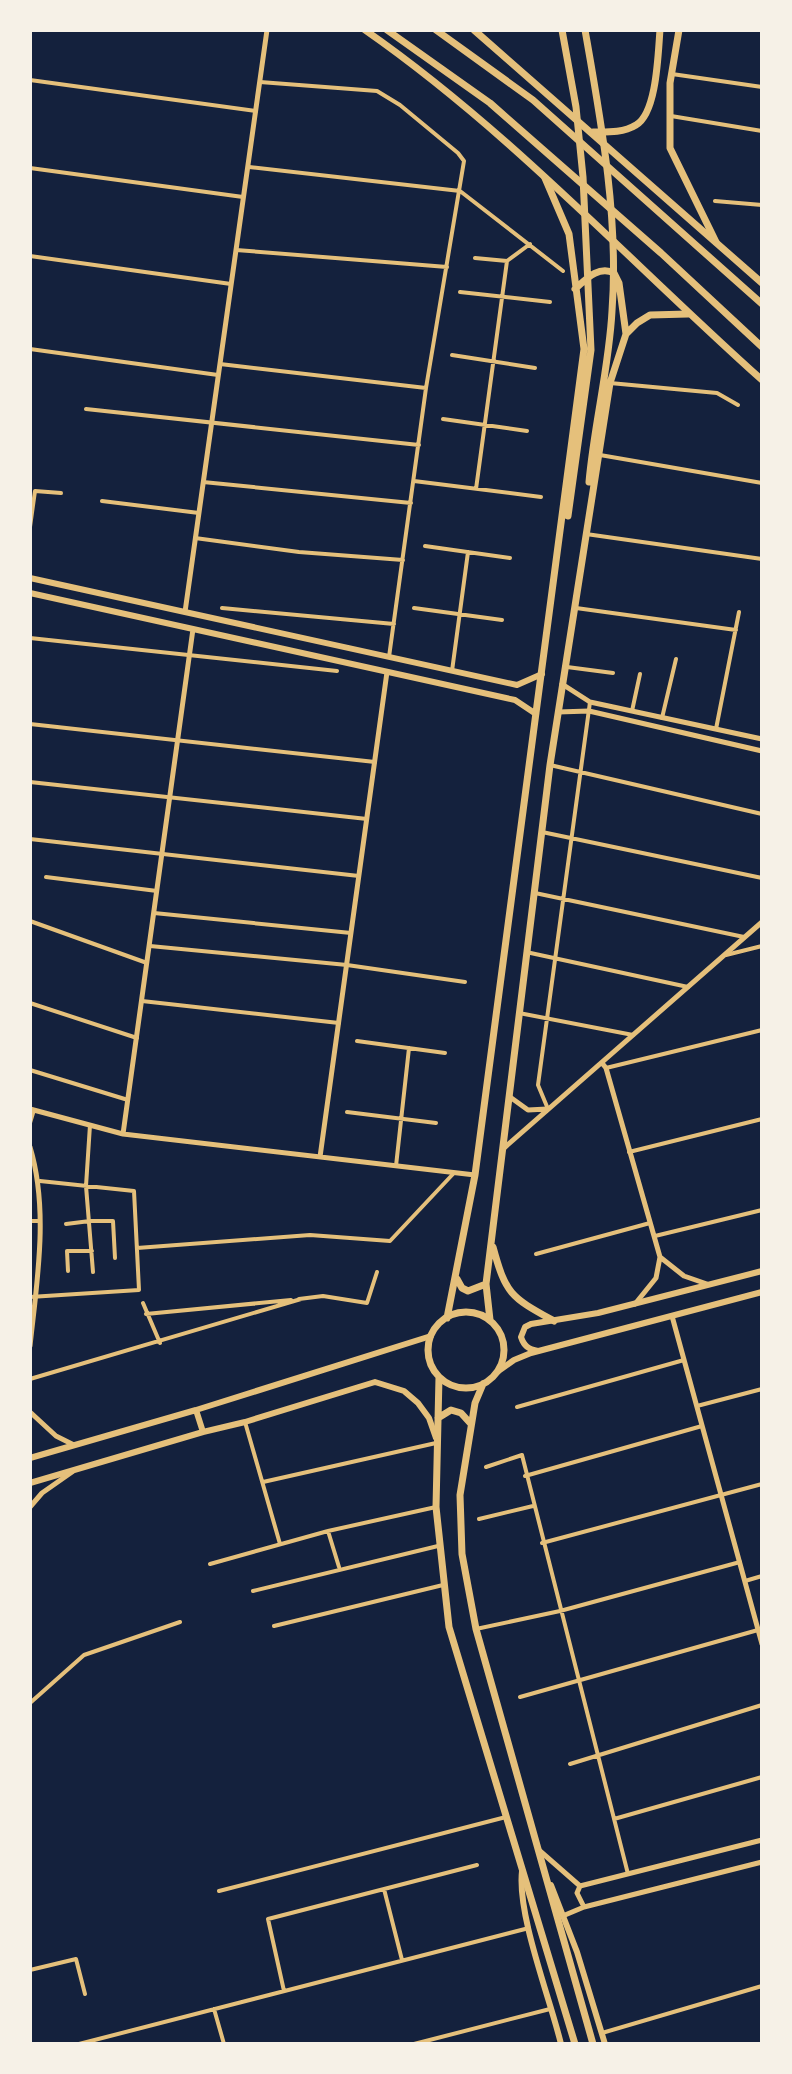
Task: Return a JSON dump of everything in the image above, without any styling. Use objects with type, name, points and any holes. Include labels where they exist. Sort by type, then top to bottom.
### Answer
[{"type":"main road","points":[[365,30],[422,71],[520,152],[688,314],[762,380]]},
{"type":"main road","points":[[387,30],[490,103],[661,253],[762,347]]},
{"type":"main road","points":[[436,30],[533,100],[762,304]]},
{"type":"main road","points":[[474,30],[762,283]]},
{"type":"main road","points":[[558,553],[575,471],[591,350],[583,177],[576,107],[562,30]]},
{"type":"main road","points":[[583,556],[591,462],[612,311],[612,238],[585,30]]},
{"type":"main road","points":[[591,132],[626,130],[645,118],[652,100],[660,30]]},
{"type":"main road","points":[[679,30],[672,74],[670,148],[717,244]]},
{"type":"main road","points":[[30,1458],[431,1336],[447,1318],[475,1175],[584,349],[569,234],[545,176]]},
{"type":"main road","points":[[490,1320],[486,1284],[550,765],[610,383],[626,334],[621,294],[614,273],[604,270],[592,274],[575,289]]},
{"type":"main road","points":[[626,334],[650,315],[688,314]]},
{"type":"main road","points":[[30,578],[517,685],[542,674]]},
{"type":"main road","points":[[73,603],[76,588]]},
{"type":"main road","points":[[30,593],[515,700],[536,714]]},
{"type":"main road","points":[[287,650],[291,635]]},
{"type":"main road","points":[[515,700],[520,694],[517,685]]},
{"type":"main road","points":[[491,1241],[502,1279],[513,1295],[554,1321]]},
{"type":"main road","points":[[538,1351],[530,1349],[521,1337],[525,1327],[531,1324],[635,1304],[762,1271]]},
{"type":"main road","points":[[457,1276],[462,1288],[468,1291],[486,1284]]},
{"type":"main road","points":[[593,2044],[476,1629],[462,1554],[460,1495],[475,1403],[483,1384],[514,1360],[762,1292]]},
{"type":"main road","points":[[447,1318],[468,1313],[490,1320],[500,1332],[503,1342],[502,1363],[497,1372]]},
{"type":"main road","points":[[431,1336],[429,1358],[439,1377],[438,1546],[455,1650],[575,2044]]},
{"type":"main road","points":[[439,1377],[455,1387],[483,1384]]},
{"type":"main road","points":[[30,1483],[375,1382],[404,1391],[418,1403],[429,1418],[438,1445]]},
{"type":"main road","points":[[196,1410],[203,1432]]},
{"type":"main road","points":[[438,1418],[451,1410],[461,1413],[471,1424]]},
{"type":"main road","points":[[522,1868],[520,1884],[529,1928],[561,2044]]},
{"type":"main road","points":[[545,1872],[565,1915],[605,2044]]},
{"type":"street","points":[[185,612],[267,30]]},
{"type":"street","points":[[672,74],[762,87]]},
{"type":"street","points":[[30,80],[256,111]]},
{"type":"street","points":[[260,82],[386,94],[464,161],[426,388],[389,657]]},
{"type":"street","points":[[669,116],[762,131]]},
{"type":"street","points":[[249,167],[460,191],[563,271]]},
{"type":"street","points":[[30,168],[243,197]]},
{"type":"street","points":[[715,201],[762,205]]},
{"type":"street","points":[[475,258],[507,261],[530,244]]},
{"type":"street","points":[[236,250],[447,267]]},
{"type":"street","points":[[30,256],[231,284]]},
{"type":"street","points":[[476,489],[507,261]]},
{"type":"street","points":[[460,292],[550,302]]},
{"type":"street","points":[[30,349],[218,375]]},
{"type":"street","points":[[452,355],[535,368]]},
{"type":"street","points":[[220,364],[426,388]]},
{"type":"street","points":[[610,383],[717,393],[738,405]]},
{"type":"street","points":[[86,409],[419,445]]},
{"type":"street","points":[[443,419],[527,431]]},
{"type":"street","points":[[598,455],[762,483]]},
{"type":"street","points":[[414,481],[541,497]]},
{"type":"street","points":[[203,482],[411,503]]},
{"type":"street","points":[[30,527],[35,491],[61,493]]},
{"type":"street","points":[[102,501],[199,513]]},
{"type":"street","points":[[586,534],[762,559]]},
{"type":"street","points":[[195,538],[299,552],[403,560]]},
{"type":"street","points":[[425,546],[510,558]]},
{"type":"street","points":[[452,671],[468,552]]},
{"type":"street","points":[[222,608],[394,624]]},
{"type":"street","points":[[414,608],[502,620]]},
{"type":"street","points":[[575,608],[736,630]]},
{"type":"street","points":[[716,729],[739,612]]},
{"type":"street","points":[[123,1134],[193,629]]},
{"type":"street","points":[[30,638],[337,671]]},
{"type":"street","points":[[662,718],[676,659]]},
{"type":"street","points":[[564,667],[613,673]]},
{"type":"street","points":[[320,1157],[387,672]]},
{"type":"street","points":[[632,711],[640,674]]},
{"type":"street","points":[[562,684],[590,702],[762,739]]},
{"type":"street","points":[[548,1109],[538,1085],[590,702]]},
{"type":"street","points":[[558,712],[589,711],[762,751]]},
{"type":"street","points":[[30,724],[375,762]]},
{"type":"street","points":[[550,765],[762,814]]},
{"type":"street","points":[[30,782],[367,819]]},
{"type":"street","points":[[542,832],[762,878]]},
{"type":"street","points":[[30,839],[359,876]]},
{"type":"street","points":[[46,877],[157,891]]},
{"type":"street","points":[[533,893],[744,937]]},
{"type":"street","points":[[154,913],[351,933]]},
{"type":"street","points":[[30,921],[147,963]]},
{"type":"street","points":[[501,1151],[548,1109],[604,1066],[633,1035],[762,922]]},
{"type":"street","points":[[150,946],[347,965],[465,982]]},
{"type":"street","points":[[723,956],[762,946]]},
{"type":"street","points":[[526,952],[688,987]]},
{"type":"street","points":[[142,1001],[339,1023]]},
{"type":"street","points":[[30,1003],[137,1038]]},
{"type":"street","points":[[519,1013],[633,1035]]},
{"type":"street","points":[[604,1066],[762,1030]]},
{"type":"street","points":[[357,1041],[445,1053]]},
{"type":"street","points":[[396,1166],[409,1048]]},
{"type":"street","points":[[604,1066],[660,1257],[656,1278],[635,1304]]},
{"type":"street","points":[[30,1070],[128,1100]]},
{"type":"street","points":[[508,1096],[528,1110],[548,1109]]},
{"type":"street","points":[[30,1123],[32,1110],[123,1134],[475,1175]]},
{"type":"street","points":[[347,1112],[436,1123]]},
{"type":"street","points":[[628,1152],[762,1119]]},
{"type":"street","points":[[90,1125],[86,1186],[93,1272]]},
{"type":"street","points":[[30,1147],[40,1181],[30,1346]]},
{"type":"street","points":[[30,1173],[38,1172]]},
{"type":"street","points":[[137,1248],[310,1235],[390,1241],[453,1174]]},
{"type":"street","points":[[33,1297],[139,1290],[134,1191],[40,1181]]},
{"type":"street","points":[[655,1236],[762,1210]]},
{"type":"street","points":[[30,1221],[39,1221]]},
{"type":"street","points":[[66,1224],[113,1221],[115,1258]]},
{"type":"street","points":[[536,1254],[650,1223]]},
{"type":"street","points":[[68,1271],[67,1251],[92,1251]]},
{"type":"street","points":[[660,1257],[684,1276],[709,1285]]},
{"type":"street","points":[[146,1314],[323,1296],[367,1303],[377,1272]]},
{"type":"street","points":[[30,1379],[301,1299]]},
{"type":"street","points":[[143,1303],[160,1343]]},
{"type":"street","points":[[672,1316],[762,1644]]},
{"type":"street","points":[[517,1407],[684,1360]]},
{"type":"street","points":[[697,1406],[762,1389]]},
{"type":"street","points":[[30,1412],[56,1436],[75,1445]]},
{"type":"street","points":[[245,1422],[280,1544]]},
{"type":"street","points":[[525,1476],[702,1426]]},
{"type":"street","points":[[263,1482],[438,1445]]},
{"type":"street","points":[[486,1467],[522,1455],[628,1874]]},
{"type":"street","points":[[30,1507],[42,1493],[74,1471]]},
{"type":"street","points":[[542,1543],[762,1484]]},
{"type":"street","points":[[479,1519],[533,1506]]},
{"type":"street","points":[[210,1564],[328,1531],[436,1507]]},
{"type":"street","points":[[328,1531],[339,1568]]},
{"type":"street","points":[[253,1591],[438,1546]]},
{"type":"street","points":[[476,1629],[560,1611],[740,1562]]},
{"type":"street","points":[[745,1581],[762,1576]]},
{"type":"street","points":[[274,1626],[443,1585]]},
{"type":"street","points":[[30,1703],[84,1655],[180,1622]]},
{"type":"street","points":[[520,1697],[758,1630]]},
{"type":"street","points":[[570,1764],[762,1705]]},
{"type":"street","points":[[614,1819],[762,1777]]},
{"type":"street","points":[[219,1891],[508,1817]]},
{"type":"street","points":[[580,1886],[762,1840]]},
{"type":"street","points":[[540,1851],[580,1886]]},
{"type":"street","points":[[565,1915],[584,1907],[762,1862]]},
{"type":"street","points":[[284,1991],[268,1919],[477,1865]]},
{"type":"street","points":[[580,1886],[577,1893],[584,1907]]},
{"type":"street","points":[[384,1889],[402,1960]]},
{"type":"street","points":[[79,2044],[529,1928]]},
{"type":"street","points":[[30,1970],[76,1959],[85,1994]]},
{"type":"street","points":[[602,2033],[762,1986]]},
{"type":"street","points":[[414,2044],[552,2008]]},
{"type":"street","points":[[214,2009],[224,2044]]}]
